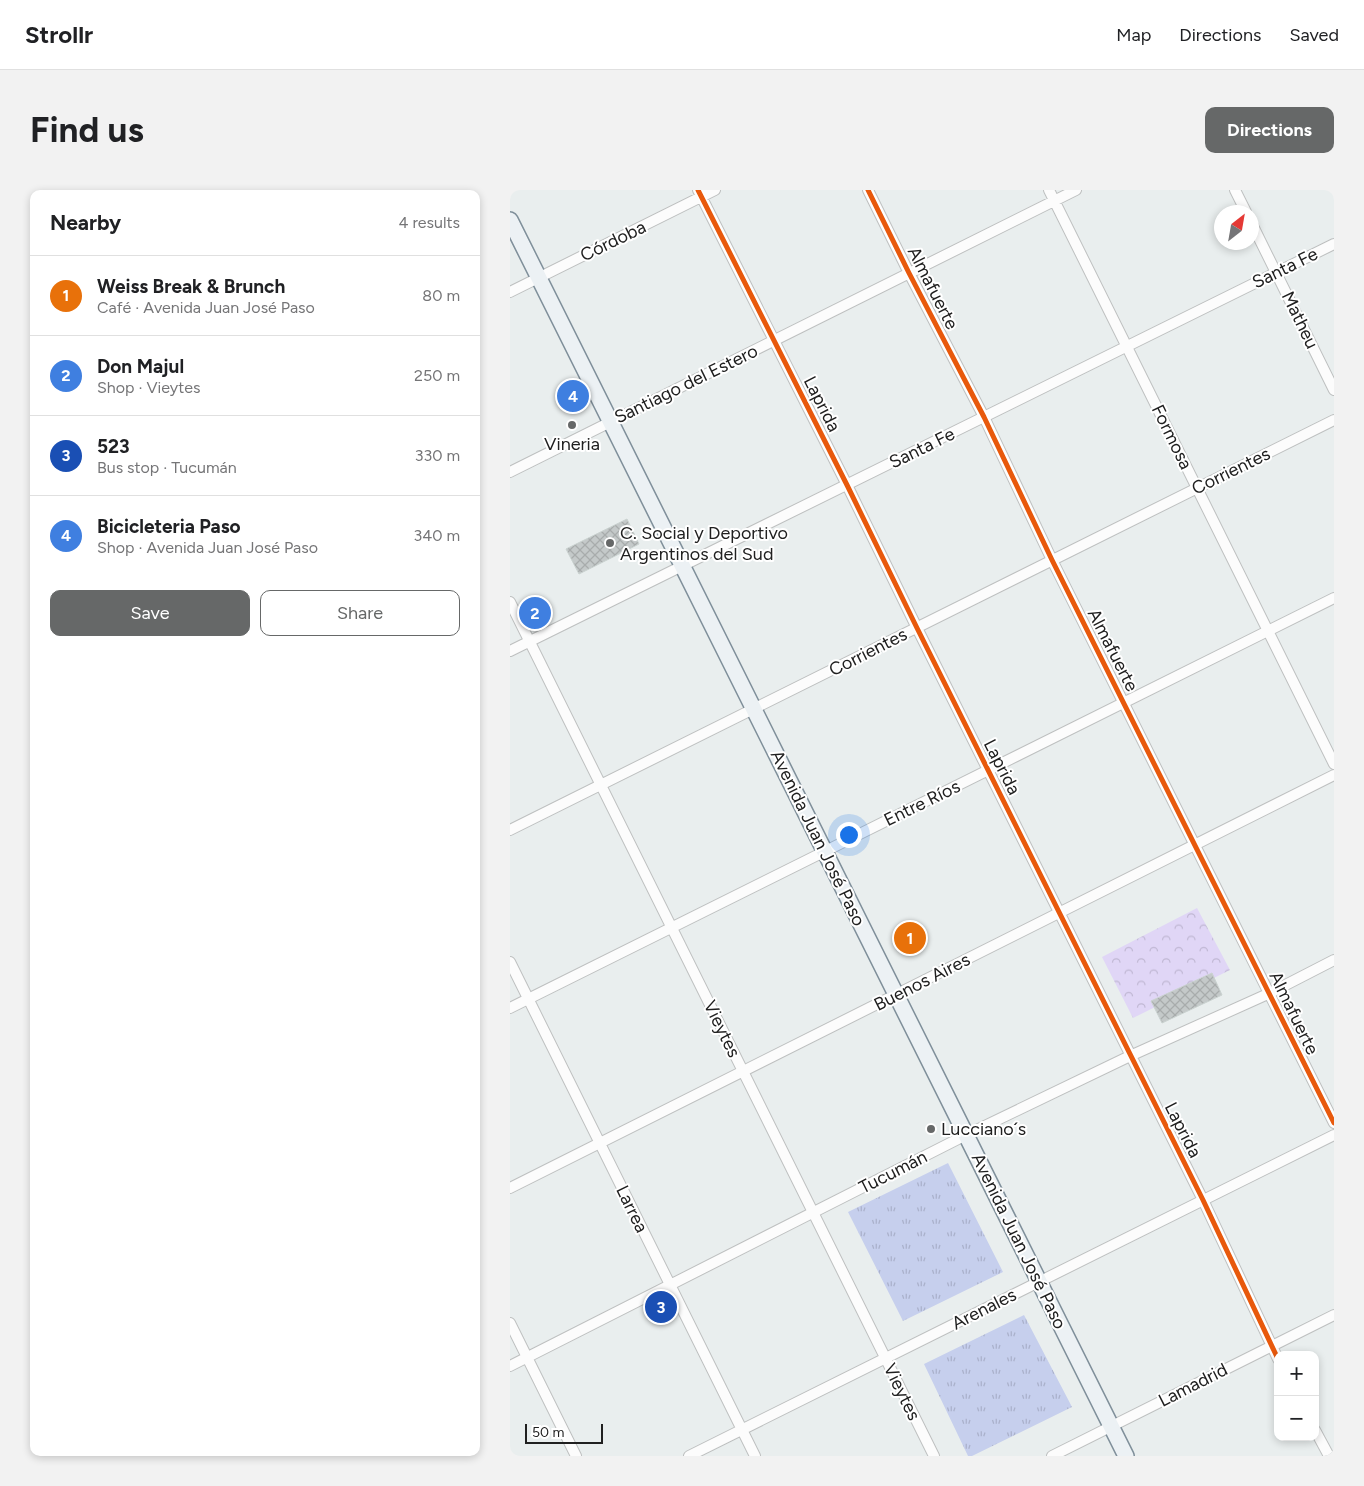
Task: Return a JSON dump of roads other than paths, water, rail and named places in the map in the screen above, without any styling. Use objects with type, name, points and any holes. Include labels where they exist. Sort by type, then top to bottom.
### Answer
[{"type":"main road","name":"Avenida Juan José Paso","points":[[510,220],[1126,1456]]},
{"type":"street","name":"Córdoba","points":[[510,292],[699,194],[715,190]]},
{"type":"street","name":"Almafuerte","points":[[868,190],[984,417],[1052,560],[1196,844],[1334,1123]]},
{"type":"street","name":"Formosa","points":[[1049,190],[1334,764]]},
{"type":"street","name":"Santiago del Estero","points":[[510,472],[1076,190]]},
{"type":"street","points":[[1235,190],[1242,205]]},
{"type":"street","name":"Laprida","points":[[699,194],[775,340],[1203,1200],[1274,1352]]},
{"type":"street","name":"Matheu","points":[[1259,238],[1334,390]]},
{"type":"street","name":"Santa Fe","points":[[510,651],[1334,244]]},
{"type":"street","name":"Corrientes","points":[[510,830],[1334,420]]},
{"type":"street","name":"Entre Ríos","points":[[510,1008],[1334,598]]},
{"type":"street","name":"Vieytes","points":[[510,602],[934,1456]]},
{"type":"street","name":"Buenos Aires","points":[[510,1188],[1334,775]]},
{"type":"street","name":"Tucumán","points":[[510,1366],[966,1135],[1130,1056],[1270,993],[1334,960]]},
{"type":"street","name":"Larrea","points":[[510,962],[755,1456]]},
{"type":"street","name":"Arenales","points":[[688,1456],[1334,1135]]},
{"type":"street","name":"Lamadrid","points":[[1052,1456],[1334,1315]]},
{"type":"street","points":[[510,1324],[576,1456]]},
{"type":"street","points":[[1319,1437],[1329,1456]]},
{"type":"place","name":"Bicicleteria Paso","points":[[573,396]]},
{"type":"place","name":"Vineria","points":[[572,425]]},
{"type":"place","name":"C. Social y Deportivo Argentinos del Sud","points":[[610,543]]},
{"type":"place","name":"Don Majul","points":[[535,613]]},
{"type":"place","name":"Weiss Break & Brunch","points":[[910,938]]},
{"type":"place","name":"Lucciano´s","points":[[931,1129]]},
{"type":"place","name":"523","points":[[661,1307]]}]
